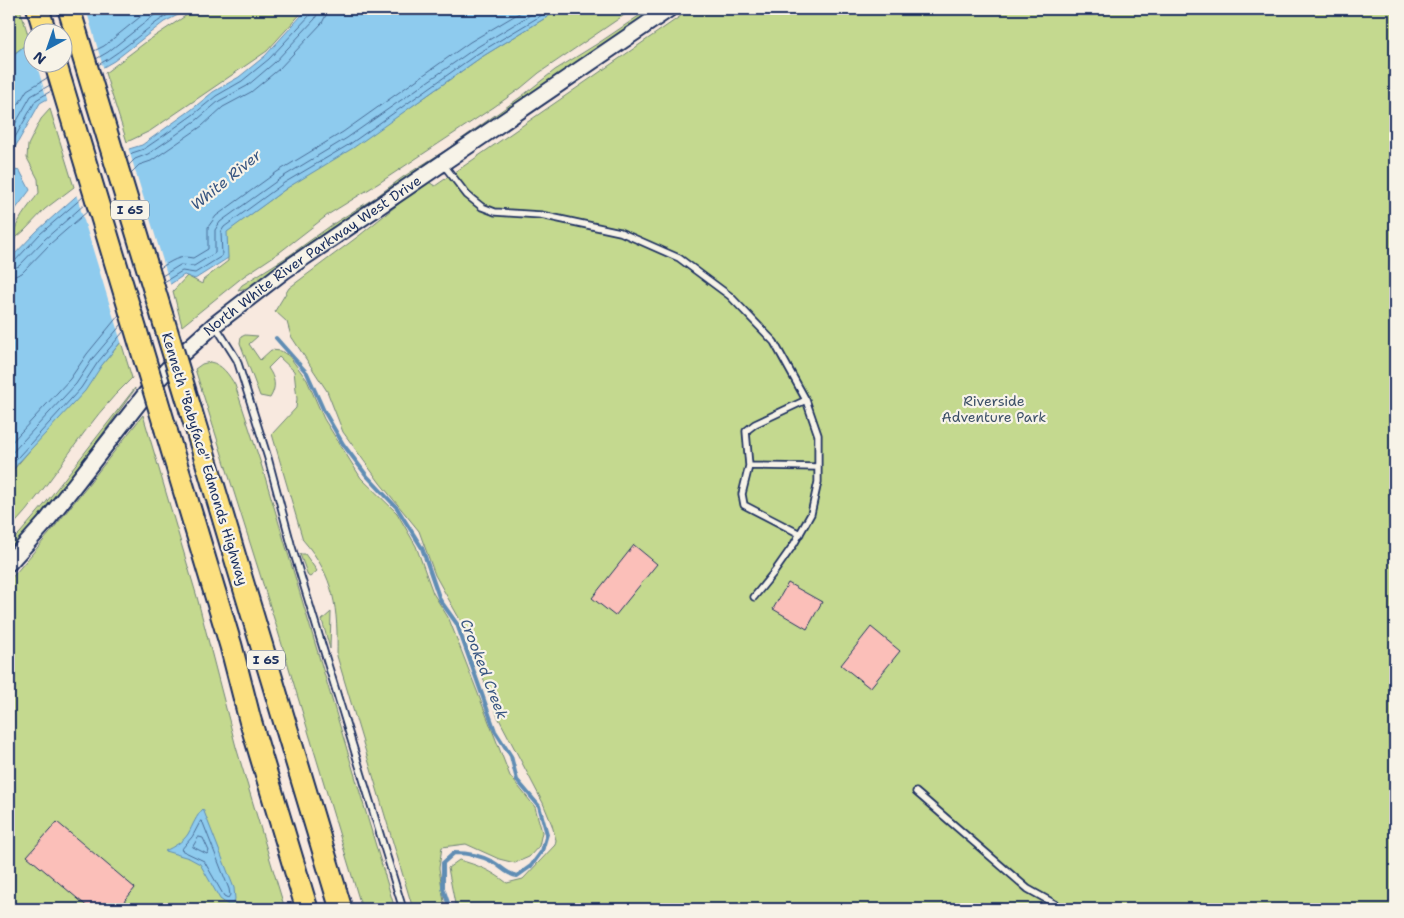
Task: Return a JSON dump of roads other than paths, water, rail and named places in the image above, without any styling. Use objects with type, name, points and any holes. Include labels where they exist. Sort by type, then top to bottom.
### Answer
[{"type":"highway","points":[[38,9],[43,22]]},
{"type":"highway","name":"Kenneth \"Babyface\" Edmonds Highway","points":[[69,9],[341,909]]},
{"type":"highway","name":"Kenneth \"Babyface\" Edmonds Highway","points":[[57,72],[228,636],[253,730],[307,909]]},
{"type":"street","name":"North White River Parkway West Drive","points":[[9,563],[45,523],[151,387],[214,324],[284,271],[669,9]]},
{"type":"lane","points":[[443,164],[468,195],[482,207],[495,212],[541,215],[620,232],[679,258],[730,296],[774,342],[806,400],[818,436],[818,482],[811,514],[800,534],[775,571],[754,597]]},
{"type":"lane","points":[[214,324],[237,360],[268,458],[291,544],[403,909]]},
{"type":"lane","points":[[800,534],[744,505],[742,494],[749,466],[746,431],[755,424],[806,400]]},
{"type":"lane","points":[[749,466],[818,467]]},
{"type":"lane","points":[[916,792],[1028,889],[1064,909]]},
{"type":"water","points":[[78,9],[190,9],[164,22],[114,61],[40,103],[9,158],[9,58],[22,48],[22,72],[72,72],[72,22],[69,22]]},
{"type":"water","name":"White River","points":[[310,9],[560,9],[480,58],[353,148],[287,188],[227,232],[228,258],[195,279],[184,275],[166,287],[102,365],[85,391],[9,475],[9,260],[37,231],[129,149],[142,145],[213,92],[239,77],[265,56],[302,15]]},
{"type":"water","points":[[9,169],[20,171],[30,190],[9,218]]},
{"type":"water","points":[[203,809],[234,888],[235,899],[233,904],[227,904],[220,899],[200,864],[189,858],[165,851],[186,837]]},
{"type":"waterway","name":"Crooked Creek","points":[[276,338],[307,373],[324,411],[343,444],[367,476],[397,508],[422,548],[440,600],[457,624],[495,731],[511,756],[517,780],[539,806],[547,834],[542,851],[531,866],[517,876],[489,860],[469,854],[454,853],[443,863],[443,888],[450,909]]},
{"type":"park label","name":"Riverside Adventure Park","points":[[994,410]]}]
